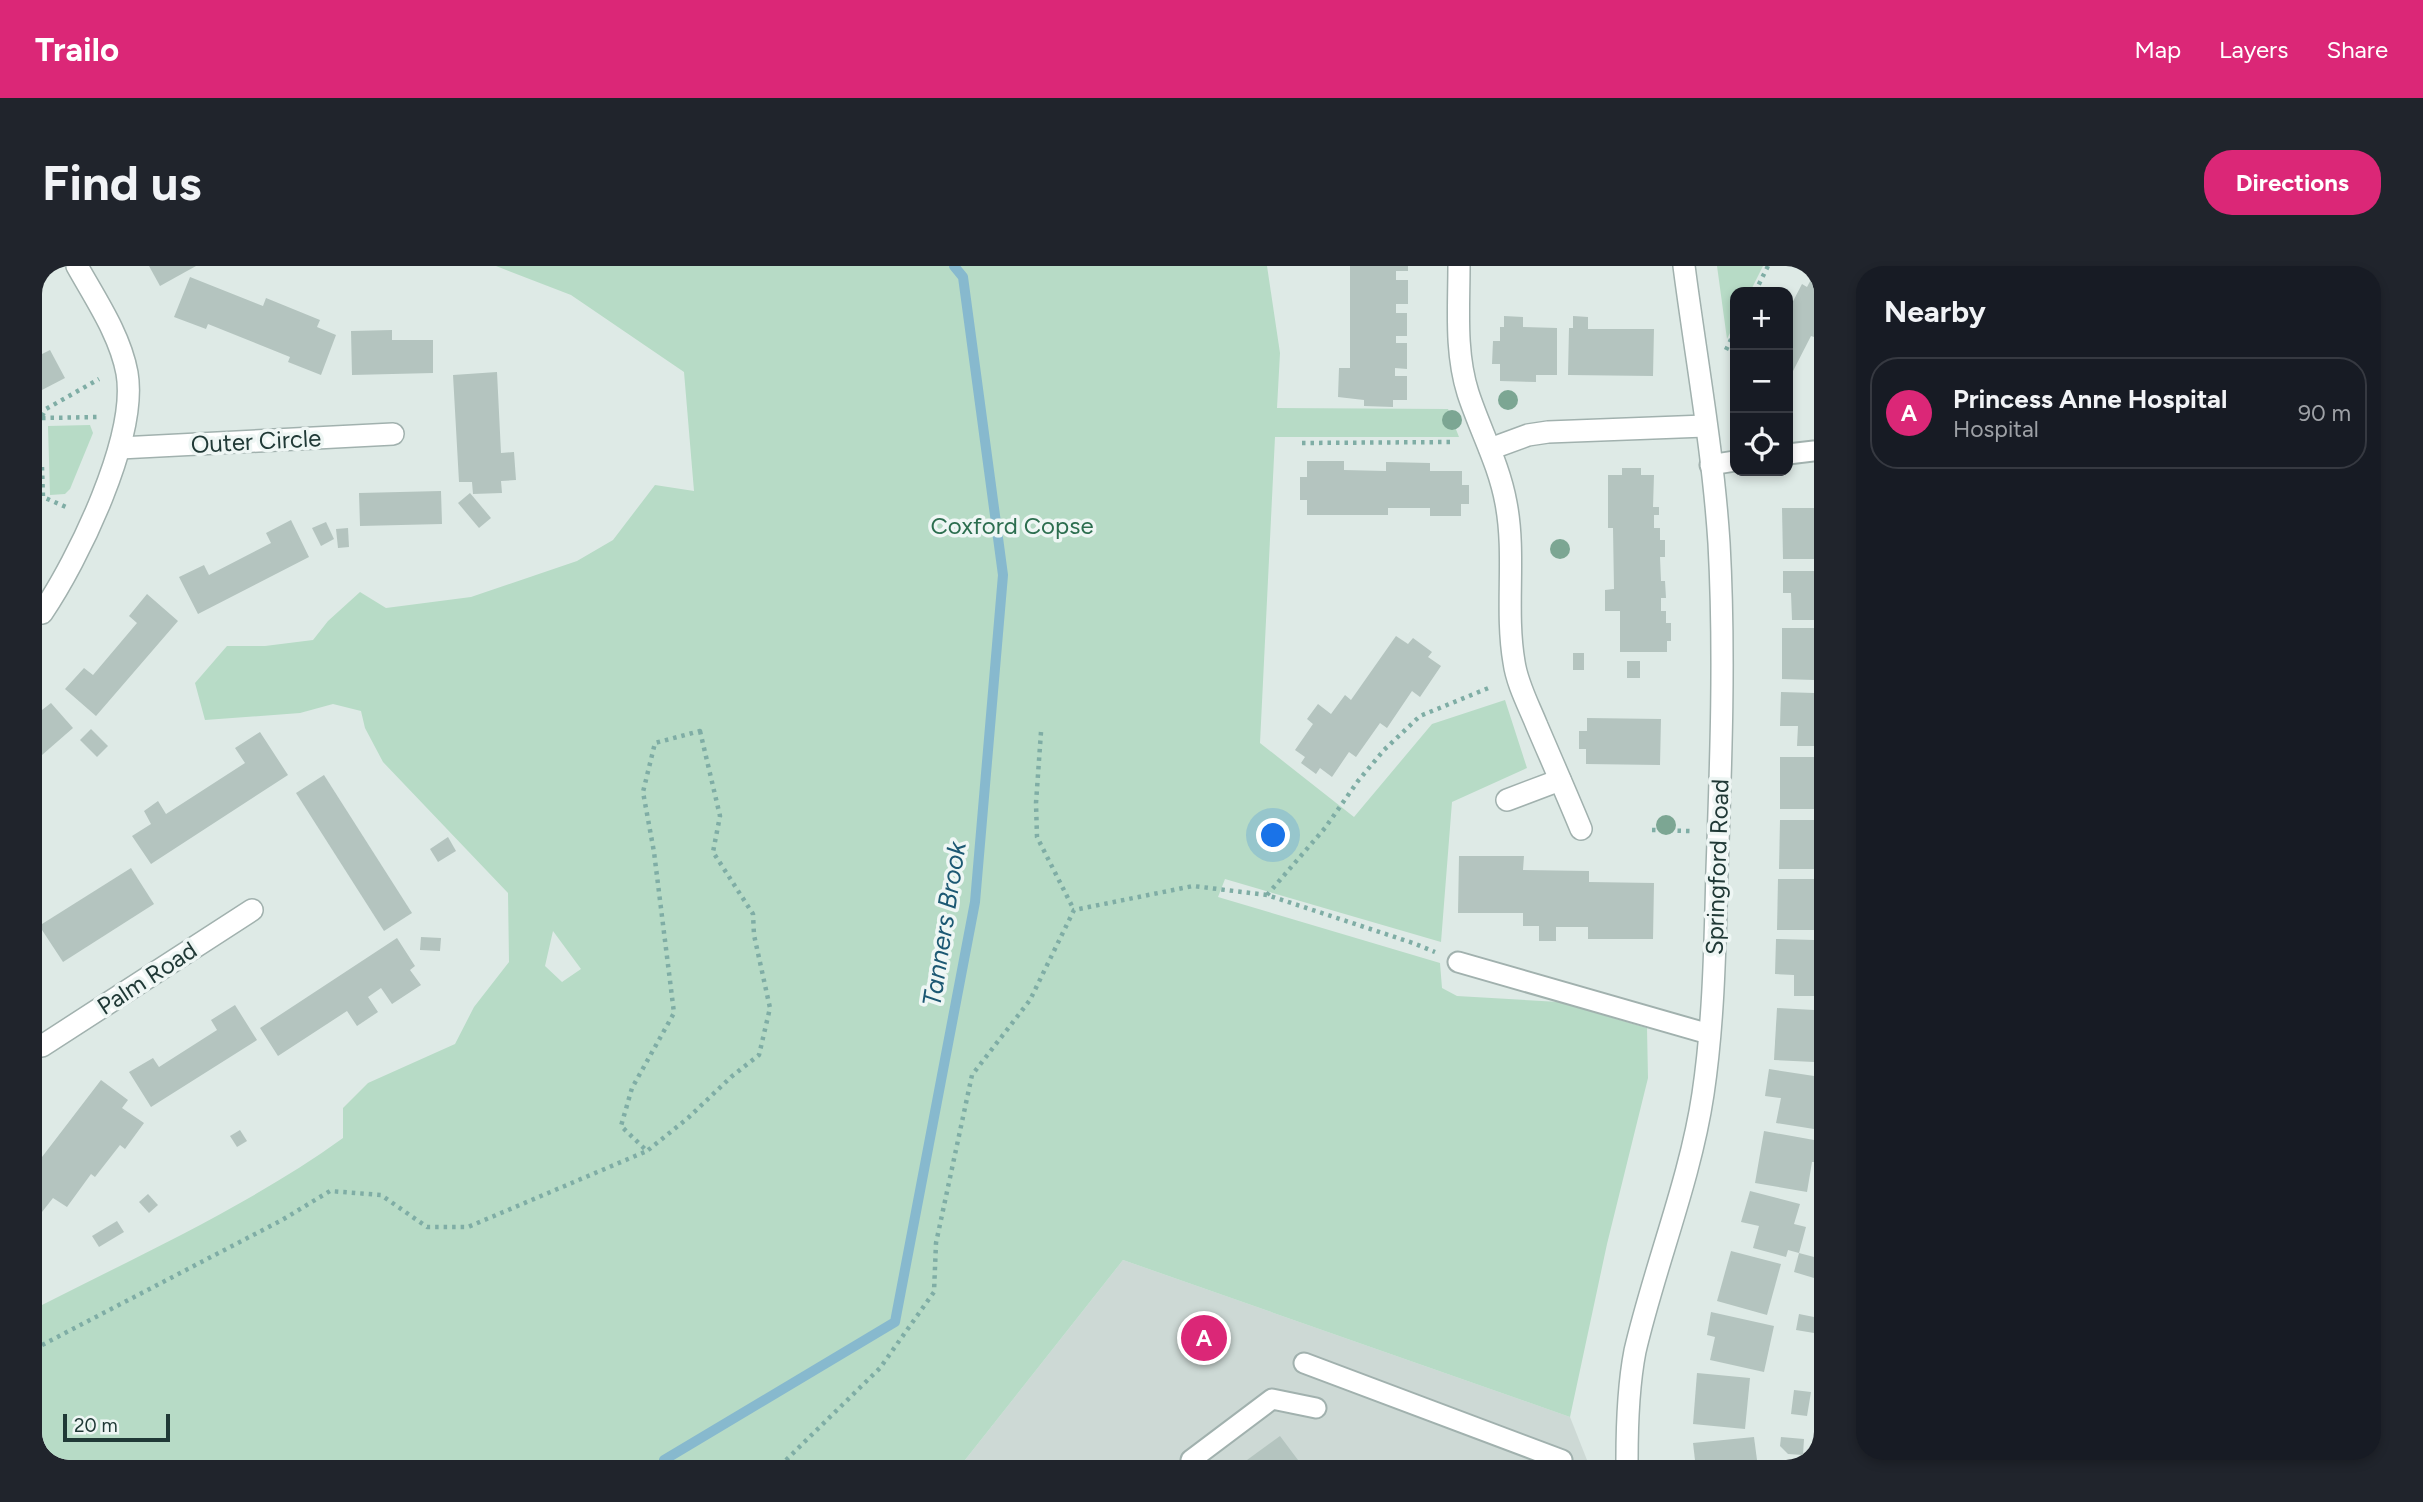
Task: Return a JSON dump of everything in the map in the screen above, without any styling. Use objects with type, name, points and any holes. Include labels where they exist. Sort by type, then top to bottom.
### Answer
[{"type":"street","points":[[42,613],[92,519],[120,448],[127,416],[124,364],[111,329],[77,266]]},
{"type":"street","points":[[1459,266],[1458,333],[1462,366],[1467,391],[1500,475],[1506,503],[1510,532],[1511,643],[1518,677],[1581,829]]},
{"type":"street","name":"Springford Road","points":[[1627,1460],[1629,1393],[1635,1353],[1692,1148],[1703,1096],[1709,1034],[1719,831],[1719,540],[1684,266]]},
{"type":"street","points":[[1489,445],[1548,432],[1705,426]]},
{"type":"street","name":"Outer Circle","points":[[120,448],[393,434]]},
{"type":"street","points":[[1507,800],[1560,780]]},
{"type":"street","name":"Palm Road","points":[[42,1046],[252,910]]},
{"type":"lane","points":[[1793,453],[1814,451]]},
{"type":"lane","points":[[1710,465],[1730,462]]},
{"type":"lane","points":[[1458,962],[1709,1034]]},
{"type":"lane","points":[[1304,1363],[1562,1460]]},
{"type":"lane","points":[[1191,1460],[1272,1399],[1316,1408]]},
{"type":"path","points":[[1758,287],[1768,266]]},
{"type":"path","points":[[124,364],[46,408],[42,417],[127,416]]},
{"type":"path","points":[[1303,443],[1489,445]]},
{"type":"path","points":[[42,467],[43,497],[92,519]]},
{"type":"path","points":[[1267,895],[1325,828],[1384,750],[1420,716],[1518,677]]},
{"type":"path","points":[[42,1345],[282,1220],[330,1191],[381,1195],[427,1227],[468,1227],[647,1151],[759,1055],[770,1008],[752,914],[713,852],[720,816],[700,731],[655,743],[643,792],[654,852],[674,1013],[632,1088],[621,1126],[647,1151]]},
{"type":"path","points":[[1041,732],[1036,803],[1037,837],[1074,910]]},
{"type":"path","points":[[1652,830],[1719,831]]},
{"type":"path","points":[[1074,910],[1193,886],[1267,895],[1413,943],[1458,962]]},
{"type":"path","points":[[786,1460],[880,1368],[933,1292],[936,1243],[972,1075],[1030,1000],[1074,910]]},
{"type":"shaded area","points":[[1123,1260],[1570,1417],[1587,1460],[965,1460]]},
{"type":"green space","name":"Coxford Copse","points":[[496,266],[1267,266],[1280,353],[1277,408],[1448,409],[1459,437],[1275,437],[1260,743],[1354,817],[1432,724],[1505,700],[1527,768],[1452,802],[1441,942],[1225,879],[1218,897],[1440,963],[1442,988],[1457,996],[1559,1002],[1647,1028],[1648,1078],[1607,1244],[1570,1417],[1123,1260],[965,1460],[42,1460],[42,1305],[234,1207],[343,1138],[343,1108],[368,1083],[455,1044],[474,1007],[509,962],[508,893],[383,762],[365,728],[361,711],[333,704],[300,713],[205,720],[195,683],[227,646],[265,646],[313,640],[328,621],[360,592],[386,608],[471,597],[577,561],[613,540],[655,485],[694,491],[684,372],[571,295]],"holes":[[[553,931],[581,969],[562,982],[545,966]]]},
{"type":"green space","points":[[1717,266],[1763,266],[1752,287],[1730,287],[1730,333],[1727,339]]},
{"type":"green space","points":[[90,425],[93,433],[70,489],[65,494],[50,495],[48,426]]},
{"type":"building","points":[[149,266],[196,266],[160,286]]},
{"type":"building","points":[[1350,266],[1408,266],[1408,271],[1396,271],[1396,280],[1408,280],[1408,304],[1396,304],[1396,313],[1407,313],[1407,336],[1396,336],[1396,343],[1407,343],[1407,369],[1395,368],[1395,376],[1407,376],[1407,400],[1393,400],[1393,407],[1364,406],[1364,400],[1338,397],[1339,368],[1350,368]]},
{"type":"building","points":[[1814,274],[1814,337],[1811,336],[1793,371],[1793,301],[1802,284],[1807,287]]},
{"type":"building","points":[[190,277],[263,306],[266,298],[320,320],[317,327],[336,335],[321,375],[288,362],[290,357],[208,324],[206,329],[174,317]]},
{"type":"building","points":[[1504,316],[1523,317],[1523,327],[1557,328],[1557,375],[1536,375],[1536,382],[1500,381],[1500,364],[1492,364],[1493,341],[1500,341],[1500,327],[1504,327]]},
{"type":"building","points":[[1573,316],[1588,317],[1588,329],[1654,329],[1653,376],[1568,375],[1569,328],[1573,328]]},
{"type":"building","points":[[392,330],[392,340],[433,340],[433,373],[352,375],[351,331]]},
{"type":"building","points":[[50,350],[65,378],[42,390],[42,354]]},
{"type":"building","points":[[497,372],[501,453],[514,452],[516,480],[501,481],[502,493],[473,494],[472,482],[459,482],[453,375]]},
{"type":"building","points":[[1307,461],[1344,461],[1344,470],[1386,471],[1386,462],[1430,463],[1430,471],[1462,471],[1462,485],[1469,485],[1469,504],[1461,504],[1461,516],[1430,516],[1430,508],[1388,508],[1388,515],[1307,515],[1307,500],[1300,500],[1300,477],[1307,477]]},
{"type":"building","points":[[1622,468],[1641,468],[1641,475],[1654,475],[1653,507],[1659,507],[1659,515],[1654,515],[1654,528],[1660,528],[1660,540],[1665,540],[1665,557],[1660,557],[1661,581],[1665,581],[1666,598],[1661,598],[1661,611],[1666,611],[1666,623],[1671,623],[1671,641],[1667,641],[1667,652],[1620,652],[1620,611],[1605,611],[1605,590],[1614,589],[1613,528],[1608,528],[1608,475],[1622,475]]},
{"type":"building","points":[[441,491],[442,524],[360,526],[359,493]]},
{"type":"building","points":[[470,493],[491,518],[479,528],[458,503]]},
{"type":"building","points":[[1782,508],[1814,508],[1814,559],[1783,559]]},
{"type":"building","points":[[291,520],[309,557],[198,614],[179,577],[204,565],[209,575],[271,543],[266,533]]},
{"type":"building","points":[[326,522],[334,539],[321,546],[312,528]]},
{"type":"building","points":[[348,528],[349,547],[338,548],[336,529]]},
{"type":"building","points":[[1783,571],[1814,571],[1814,620],[1792,620],[1791,593],[1783,593]]},
{"type":"building","points":[[147,594],[178,621],[96,716],[65,689],[84,668],[93,675],[137,623],[129,616]]},
{"type":"building","points":[[1782,628],[1814,628],[1814,680],[1782,679]]},
{"type":"building","points":[[1396,636],[1408,644],[1413,638],[1432,652],[1428,657],[1441,666],[1420,697],[1412,691],[1387,728],[1380,723],[1356,757],[1349,752],[1332,777],[1320,768],[1316,774],[1301,763],[1305,757],[1295,750],[1313,724],[1307,719],[1318,704],[1331,714],[1345,695],[1351,700]]},
{"type":"building","points":[[1573,653],[1584,653],[1584,670],[1573,670]]},
{"type":"building","points":[[1627,661],[1640,661],[1640,678],[1627,678]]},
{"type":"building","points":[[1781,692],[1814,693],[1814,746],[1797,746],[1798,726],[1780,726]]},
{"type":"building","points":[[51,703],[73,728],[42,755],[42,710]]},
{"type":"building","points":[[1587,718],[1661,719],[1660,765],[1586,764],[1586,749],[1579,749],[1579,731],[1587,731]]},
{"type":"building","points":[[91,729],[108,746],[97,757],[80,740]]},
{"type":"building","points":[[260,732],[288,775],[151,864],[132,836],[151,824],[144,811],[158,801],[166,814],[245,763],[235,748]]},
{"type":"building","points":[[1780,757],[1814,757],[1814,809],[1780,809]]},
{"type":"building","points":[[324,775],[412,913],[384,931],[296,793]]},
{"type":"building","points":[[1780,820],[1814,820],[1814,869],[1779,869]]},
{"type":"building","points":[[448,837],[456,851],[438,862],[430,849]]},
{"type":"building","points":[[1459,856],[1524,856],[1523,870],[1589,871],[1589,882],[1654,883],[1653,939],[1588,939],[1588,927],[1556,927],[1556,941],[1539,941],[1539,926],[1523,926],[1523,913],[1458,913]]},
{"type":"building","points":[[131,868],[154,904],[63,962],[42,930],[42,924]]},
{"type":"building","points":[[1778,879],[1814,879],[1814,930],[1777,930]]},
{"type":"building","points":[[421,937],[441,938],[440,951],[420,950]]},
{"type":"building","points":[[397,938],[415,966],[410,970],[421,985],[392,1004],[381,988],[368,997],[378,1012],[357,1026],[347,1011],[278,1056],[260,1028]]},
{"type":"building","points":[[1776,939],[1814,940],[1814,996],[1794,996],[1794,975],[1775,974]]},
{"type":"building","points":[[235,1005],[257,1040],[151,1107],[129,1072],[153,1058],[159,1067],[217,1030],[211,1020]]},
{"type":"building","points":[[1777,1008],[1814,1010],[1814,1062],[1774,1060]]},
{"type":"building","points":[[1769,1069],[1814,1076],[1814,1129],[1776,1123],[1781,1098],[1765,1096]]},
{"type":"building","points":[[101,1080],[128,1100],[122,1108],[144,1123],[125,1149],[120,1145],[95,1177],[91,1174],[67,1207],[53,1198],[42,1212],[42,1157]]},
{"type":"building","points":[[240,1130],[247,1141],[237,1147],[230,1136]]},
{"type":"building","points":[[1764,1131],[1814,1140],[1814,1162],[1807,1192],[1755,1183]]},
{"type":"building","points":[[1750,1191],[1800,1204],[1794,1224],[1806,1227],[1799,1253],[1788,1250],[1786,1257],[1753,1248],[1759,1226],[1741,1222]]},
{"type":"building","points":[[148,1194],[158,1205],[149,1213],[139,1202]]},
{"type":"building","points":[[117,1221],[124,1232],[99,1247],[92,1236]]},
{"type":"building","points":[[1731,1251],[1781,1264],[1767,1315],[1717,1301]]},
{"type":"building","points":[[1799,1253],[1814,1257],[1814,1278],[1794,1272]]},
{"type":"building","points":[[1711,1312],[1774,1326],[1764,1372],[1710,1360],[1715,1337],[1707,1335]]},
{"type":"building","points":[[1799,1314],[1814,1317],[1814,1333],[1796,1330]]},
{"type":"building","points":[[1697,1373],[1750,1378],[1745,1429],[1693,1424]]},
{"type":"building","points":[[1794,1390],[1811,1392],[1807,1416],[1791,1414]]},
{"type":"building","points":[[1280,1436],[1298,1460],[1247,1460]]},
{"type":"building","points":[[1754,1437],[1757,1460],[1695,1460],[1693,1443]]},
{"type":"building","points":[[1781,1437],[1804,1439],[1803,1455],[1788,1454],[1780,1446]]},
{"type":"waterway","name":"Tanners Brook","points":[[664,1460],[895,1322],[975,902],[1003,575],[963,277],[954,266]]},
{"type":"place","name":"Princess Anne Hospital","points":[[1204,1338]]}]
